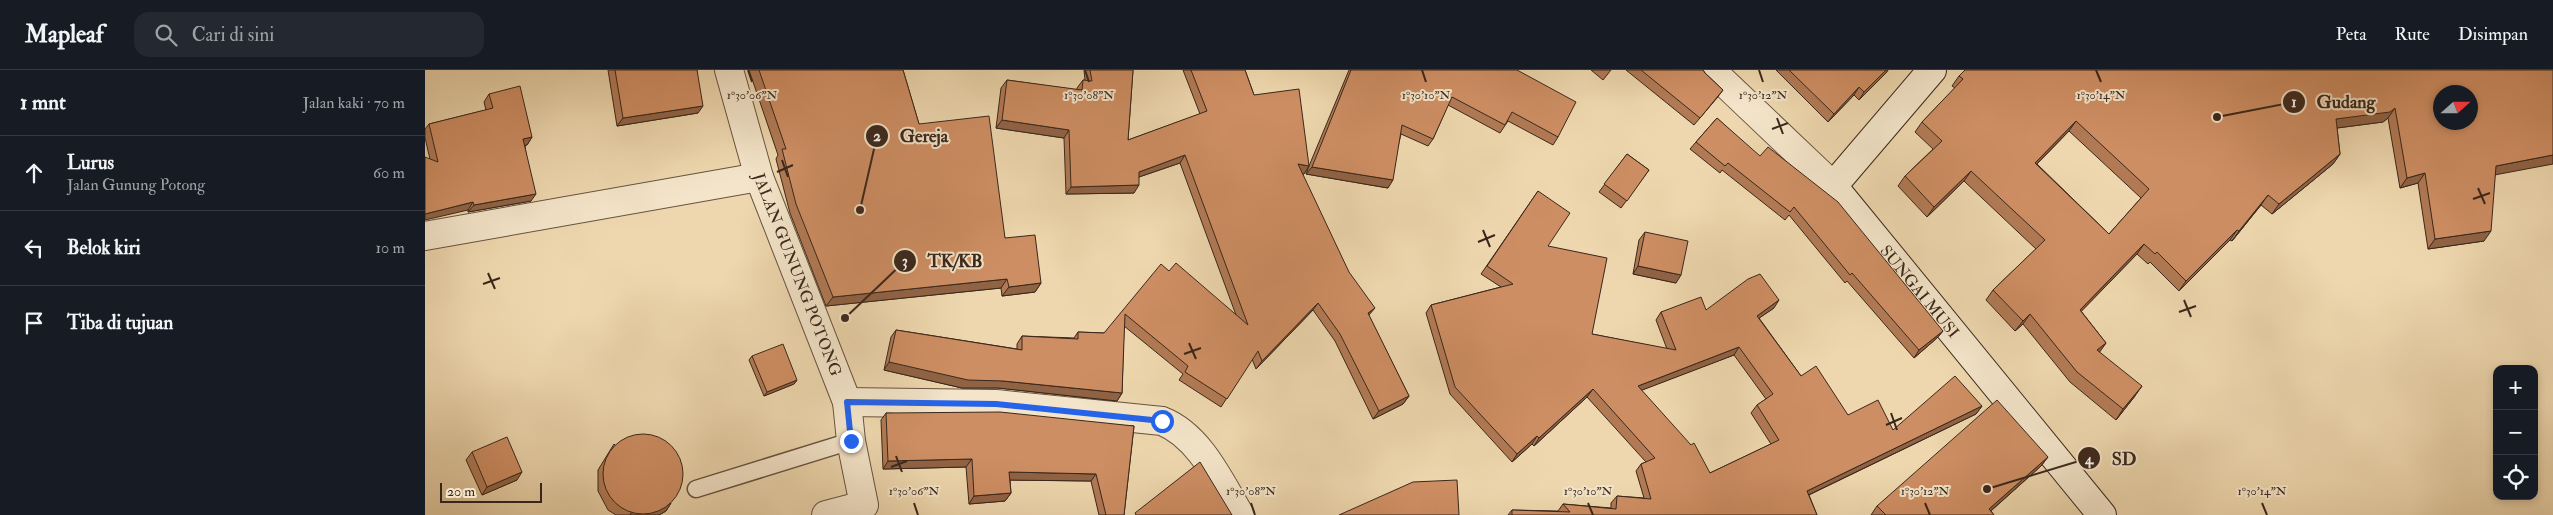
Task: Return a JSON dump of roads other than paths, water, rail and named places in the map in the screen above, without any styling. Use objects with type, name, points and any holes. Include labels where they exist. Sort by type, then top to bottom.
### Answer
[{"type":"street","name":"JALAN GUNUNG POTONG","points":[[729,70],[759,177],[847,402],[851,441],[864,510]]},
{"type":"street","name":"SUNGAI MUSI","points":[[1711,70],[1833,186],[2102,515]]},
{"type":"street","points":[[1833,186],[1932,70]]},
{"type":"street","points":[[425,236],[759,177]]},
{"type":"street","points":[[847,402],[996,404],[1162,421],[1173,425],[1186,436],[1209,464],[1240,515]]},
{"type":"street","points":[[826,515],[864,510]]},
{"type":"lane","points":[[696,489],[851,441]]},
{"type":"place","name":"Gudang","points":[[2217,117]]},
{"type":"place","name":"Gereja","points":[[860,210]]},
{"type":"place","name":"TK/KB","points":[[845,318]]},
{"type":"place","name":"SD","points":[[1987,489]]}]
